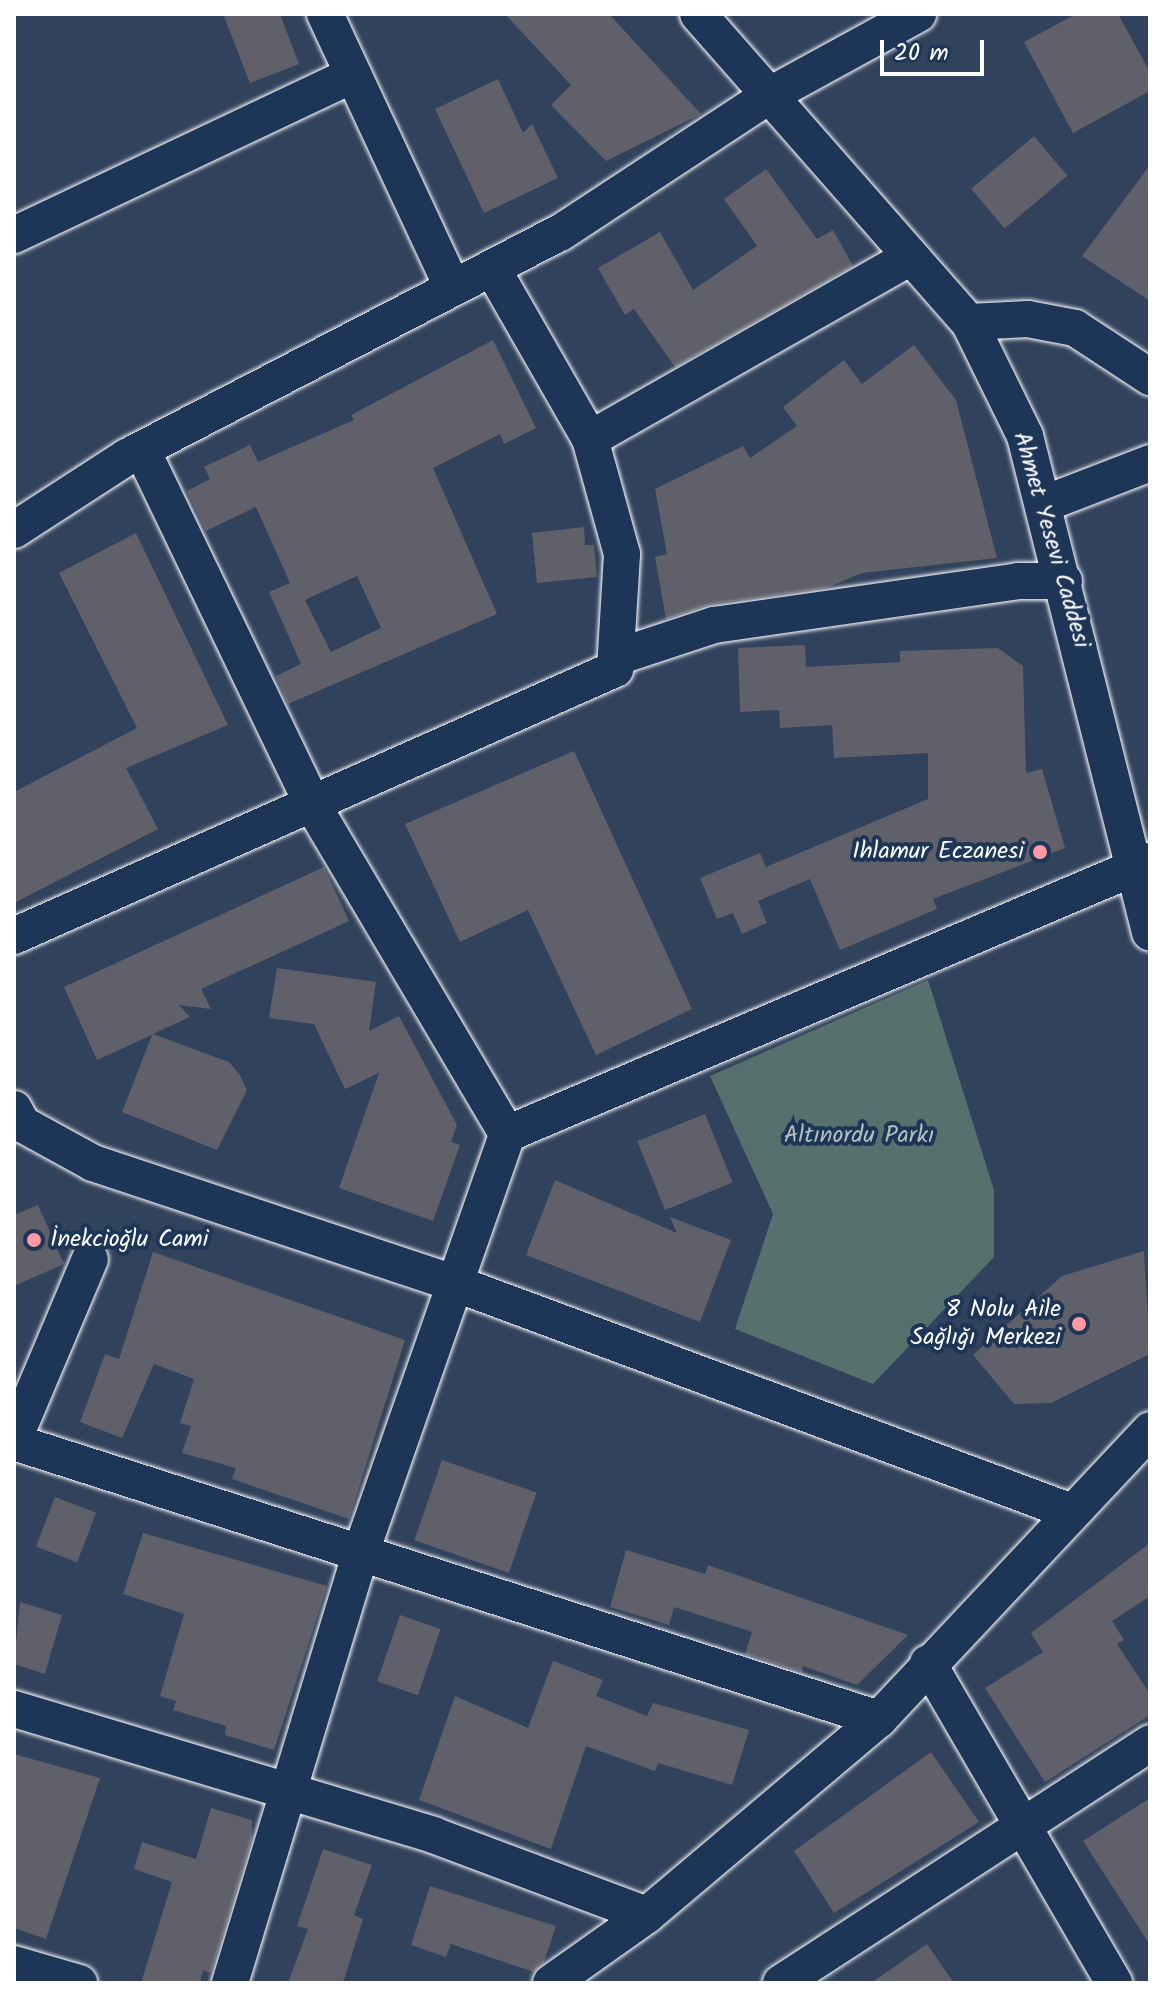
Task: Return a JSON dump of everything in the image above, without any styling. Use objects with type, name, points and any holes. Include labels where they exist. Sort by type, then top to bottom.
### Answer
[{"type":"street","points":[[325,14],[453,288]]},
{"type":"street","name":"Ahmet Yesevi Caddesi","points":[[698,14],[969,322],[1025,436],[1142,864],[1150,932]]},
{"type":"street","points":[[14,530],[142,450],[560,233],[770,95],[918,14]]},
{"type":"street","points":[[14,235],[353,75]]},
{"type":"street","points":[[590,439],[911,257]]},
{"type":"street","points":[[14,936],[615,669],[622,554],[590,439],[492,268]]},
{"type":"street","points":[[969,322],[1028,319],[1075,328],[1150,377]]},
{"type":"street","points":[[142,450],[312,804],[507,1134]]},
{"type":"street","points":[[1044,504],[1150,463]]},
{"type":"street","points":[[617,657],[714,625],[1018,581],[1064,581]]},
{"type":"street","points":[[230,1983],[283,1790],[361,1552],[507,1134],[1142,864]]},
{"type":"street","points":[[14,1109],[22,1124],[93,1163],[454,1283],[1069,1511]]},
{"type":"street","points":[[90,1259],[14,1441],[879,1719]]},
{"type":"street","points":[[551,1983],[647,1915],[879,1719],[1069,1511],[1150,1430]]},
{"type":"street","points":[[928,1663],[1018,1824],[1114,1983]]},
{"type":"street","points":[[14,1709],[433,1835],[647,1915]]},
{"type":"street","points":[[781,1983],[1018,1824],[1150,1743]]},
{"type":"street","points":[[14,1964],[79,1983]]},
{"type":"green space","name":"Altınordu Parkı","points":[[928,980],[994,1190],[994,1257],[873,1384],[735,1329],[773,1214],[710,1076]]},
{"type":"building","points":[[223,14],[280,14],[299,64],[250,83]]},
{"type":"building","points":[[505,14],[609,14],[701,114],[606,161],[551,105],[571,85]]},
{"type":"building","points":[[1076,14],[1118,14],[1150,72],[1150,91],[1073,133],[1024,42]]},
{"type":"building","points":[[498,79],[523,133],[532,124],[558,178],[484,213],[435,109]]},
{"type":"building","points":[[1034,136],[1067,176],[1005,229],[971,189]]},
{"type":"building","points":[[1150,165],[1150,301],[1082,256]]},
{"type":"building","points":[[766,169],[817,239],[833,230],[853,266],[675,367],[634,309],[625,315],[598,268],[660,232],[693,290],[757,246],[724,199]]},
{"type":"building","points":[[493,340],[536,428],[504,444],[500,434],[433,468],[497,614],[288,704],[276,676],[301,664],[269,592],[290,583],[256,507],[206,531],[187,491],[210,479],[204,467],[250,445],[258,462],[354,420],[351,415]],"holes":[[[357,576],[381,628],[331,652],[305,600]]]},
{"type":"building","points":[[914,345],[956,400],[997,558],[862,573],[826,588],[711,604],[666,619],[655,557],[667,554],[655,489],[743,446],[750,458],[797,426],[783,407],[844,360],[862,384]]},
{"type":"building","points":[[584,527],[585,545],[594,545],[597,577],[537,583],[532,533]]},
{"type":"building","points":[[136,533],[228,725],[126,768],[158,829],[14,903],[14,792],[137,728],[59,573]]},
{"type":"building","points":[[805,645],[806,667],[900,662],[900,651],[998,648],[1023,666],[1026,773],[1042,769],[1065,848],[933,899],[937,909],[840,950],[810,879],[758,901],[767,923],[742,934],[733,913],[717,919],[700,878],[760,853],[766,867],[928,799],[928,753],[834,758],[832,725],[780,728],[779,710],[740,712],[738,648]]},
{"type":"building","points":[[574,751],[692,1009],[596,1055],[528,910],[460,942],[405,824]]},
{"type":"building","points":[[324,867],[349,921],[201,989],[211,1009],[179,1005],[190,1017],[153,1034],[229,1062],[240,1075],[247,1090],[217,1150],[122,1112],[152,1035],[97,1060],[64,987]]},
{"type":"building","points":[[277,968],[376,982],[369,1031],[399,1016],[457,1125],[451,1142],[460,1145],[433,1221],[339,1188],[379,1073],[345,1089],[314,1024],[269,1018]]},
{"type":"building","points":[[705,1114],[733,1183],[665,1210],[637,1141]]},
{"type":"building","points":[[555,1180],[677,1233],[670,1217],[731,1240],[700,1322],[526,1255]]},
{"type":"building","name":"İnekcioğlu Cami","points":[[38,1205],[64,1264],[14,1286],[14,1215]]},
{"type":"building","name":"8 Nolu Aile Sağlığı Merkezi","points":[[1144,1251],[1150,1354],[1051,1403],[1014,1404],[973,1355],[1062,1276]]},
{"type":"building","points":[[153,1252],[405,1340],[349,1519],[232,1479],[236,1468],[182,1453],[191,1426],[180,1423],[194,1379],[154,1364],[122,1438],[80,1422],[105,1354],[119,1359]]},
{"type":"building","points":[[442,1460],[537,1493],[509,1573],[414,1540]]},
{"type":"building","points":[[55,1497],[96,1513],[77,1562],[36,1546]]},
{"type":"building","points":[[143,1533],[327,1586],[274,1750],[225,1735],[226,1726],[173,1710],[176,1701],[160,1696],[184,1614],[123,1594]]},
{"type":"building","points":[[1150,1543],[1150,1596],[1112,1621],[1124,1640],[1117,1644],[1150,1694],[1150,1715],[1045,1782],[985,1688],[1043,1652],[1031,1633]]},
{"type":"building","points":[[626,1550],[705,1574],[708,1565],[908,1635],[857,1685],[803,1666],[802,1672],[745,1654],[752,1632],[674,1607],[669,1625],[610,1607]]},
{"type":"building","points":[[20,1602],[62,1615],[45,1674],[14,1664]]},
{"type":"building","points":[[400,1615],[441,1629],[418,1695],[377,1681]]},
{"type":"building","points":[[553,1661],[603,1680],[596,1696],[647,1716],[653,1703],[749,1730],[732,1785],[658,1763],[655,1771],[586,1746],[551,1849],[419,1800],[455,1696],[528,1728]]},
{"type":"building","points":[[931,1752],[979,1822],[834,1913],[794,1851]]},
{"type":"building","points":[[14,1754],[100,1778],[46,1939],[14,1928]]},
{"type":"building","points":[[1150,1798],[1150,1945],[1083,1841]]},
{"type":"building","points":[[211,1808],[252,1820],[252,1838],[211,1973],[203,1970],[200,1983],[141,1983],[172,1882],[134,1869],[142,1842],[196,1859]]},
{"type":"building","points":[[323,1849],[372,1865],[354,1915],[363,1919],[343,1983],[288,1983],[308,1929],[297,1926]]},
{"type":"building","points":[[430,1886],[556,1926],[544,1962],[534,1972],[451,1944],[446,1957],[411,1945]]},
{"type":"building","points":[[927,1944],[954,1983],[871,1983]]},
{"type":"place","name":"Ihlamur Eczanesi","points":[[1040,852]]},
{"type":"place","name":"İnekcioğlu Cami","points":[[34,1240]]},
{"type":"place","name":"8 Nolu Aile Sağlığı Merkezi","points":[[1079,1324]]}]
